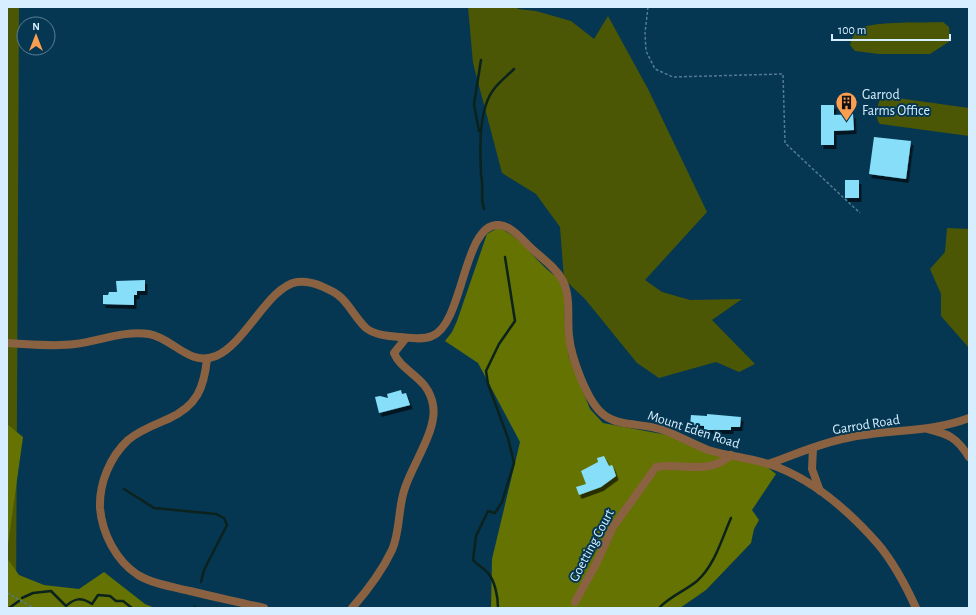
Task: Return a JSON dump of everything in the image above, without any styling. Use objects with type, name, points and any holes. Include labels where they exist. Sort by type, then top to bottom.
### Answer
[{"type":"street","name":"Mount Eden Road","points":[[207,359],[221,354],[227,349],[249,327],[281,288],[297,282],[314,283],[340,296],[367,328],[387,336],[430,338],[441,332],[450,317],[481,234],[491,226],[497,224],[504,226],[513,231],[555,269],[565,284],[572,354],[578,371],[599,410],[613,421],[652,426],[668,432],[691,444],[768,464],[795,475],[820,491],[850,516],[878,544],[907,588],[916,608]]},
{"type":"street","points":[[7,343],[73,345],[145,333],[162,337],[181,351],[198,358],[207,359],[205,379],[195,400],[170,418],[154,424],[130,439],[114,456],[102,488],[100,503],[103,527],[118,556],[137,574],[168,586],[264,608]]},
{"type":"street","points":[[352,608],[376,576],[392,549],[404,491],[426,440],[433,418],[434,407],[431,396],[425,386],[398,361],[387,336]]},
{"type":"street","points":[[394,353],[406,338]]},
{"type":"street","name":"Garrod Road","points":[[768,464],[812,448],[848,438],[925,429],[969,418]]},
{"type":"street","points":[[925,429],[948,434],[964,449],[969,457]]},
{"type":"street","points":[[812,448],[812,469],[820,491]]},
{"type":"street","name":"Goetting Court","points":[[575,602],[595,566],[613,527],[656,467],[709,466],[722,463],[730,455]]},
{"type":"path","points":[[648,7],[645,33],[646,52],[656,69],[673,77],[783,74],[784,143],[860,213]]},
{"type":"path","points":[[7,593],[34,608]]},
{"type":"green space","points":[[7,7],[19,7],[19,16],[16,16],[16,56],[19,56],[16,608],[7,608]]},
{"type":"green space","points":[[468,7],[517,7],[518,9],[536,11],[571,21],[594,39],[608,16],[648,89],[707,212],[645,280],[662,292],[690,300],[742,299],[712,320],[755,364],[739,372],[716,362],[659,378],[637,363],[585,299],[564,279],[560,227],[536,194],[502,173],[473,63]]},
{"type":"green space","points":[[943,22],[949,27],[950,41],[930,54],[879,54],[855,51],[850,45],[856,33],[862,28],[868,26],[889,23]]},
{"type":"green space","points":[[883,96],[969,108],[969,136],[880,124],[877,118],[877,110],[879,102]]},
{"type":"green space","points":[[498,228],[508,232],[516,238],[547,269],[564,281],[565,333],[569,357],[590,409],[603,423],[667,435],[766,466],[776,474],[752,510],[759,520],[754,529],[751,543],[706,590],[680,608],[491,608],[492,559],[520,442],[478,363],[445,341],[452,332],[457,321],[487,234]]},
{"type":"green space","points":[[947,228],[969,229],[969,348],[941,316],[941,294],[930,269],[945,252]]},
{"type":"green space","points":[[7,424],[23,437],[7,552]]},
{"type":"green space","points":[[7,558],[19,575],[44,585],[79,589],[104,572],[145,604],[155,608],[7,608]]},
{"type":"building","points":[[821,105],[834,105],[834,115],[853,114],[854,130],[834,131],[834,145],[821,145]]},
{"type":"building","points":[[874,137],[911,141],[906,179],[869,174]]},
{"type":"building","points":[[845,180],[859,180],[859,198],[845,198]]},
{"type":"building","points":[[145,280],[145,291],[137,291],[137,295],[134,295],[134,305],[103,304],[103,295],[108,295],[109,292],[117,292],[116,281]]},
{"type":"building","points":[[401,390],[402,394],[406,393],[410,405],[379,413],[375,397],[380,396],[388,398],[387,394]]},
{"type":"building","points":[[707,414],[741,417],[740,427],[731,427],[731,430],[706,430],[704,429],[704,426],[690,425],[691,415],[707,416]]},
{"type":"building","points":[[604,456],[609,466],[612,465],[616,476],[601,487],[579,495],[576,487],[586,484],[581,471],[598,462],[597,458]]},
{"type":"waterway","points":[[479,131],[474,104],[481,60]]},
{"type":"waterway","points":[[484,209],[482,201],[480,154],[481,130],[485,107],[494,89],[514,69]]},
{"type":"waterway","points":[[498,608],[497,594],[490,575],[473,560],[476,536],[488,511],[495,513],[502,502],[514,463],[508,438],[488,384],[486,371],[499,344],[515,321],[505,257]]},
{"type":"waterway","points":[[124,489],[154,508],[216,514],[224,518],[227,525],[204,570],[201,582]]},
{"type":"waterway","points":[[659,608],[668,600],[692,585],[703,575],[717,551],[731,518]]},
{"type":"waterway","points":[[22,598],[33,593],[51,591],[66,606],[72,601],[78,599],[85,600],[92,604],[98,595],[110,596],[116,601],[123,601],[132,608]]},
{"type":"waterway","points":[[9,608],[19,601]]},
{"type":"place","name":"Garrod Farms Office","points":[[846,122]]}]
